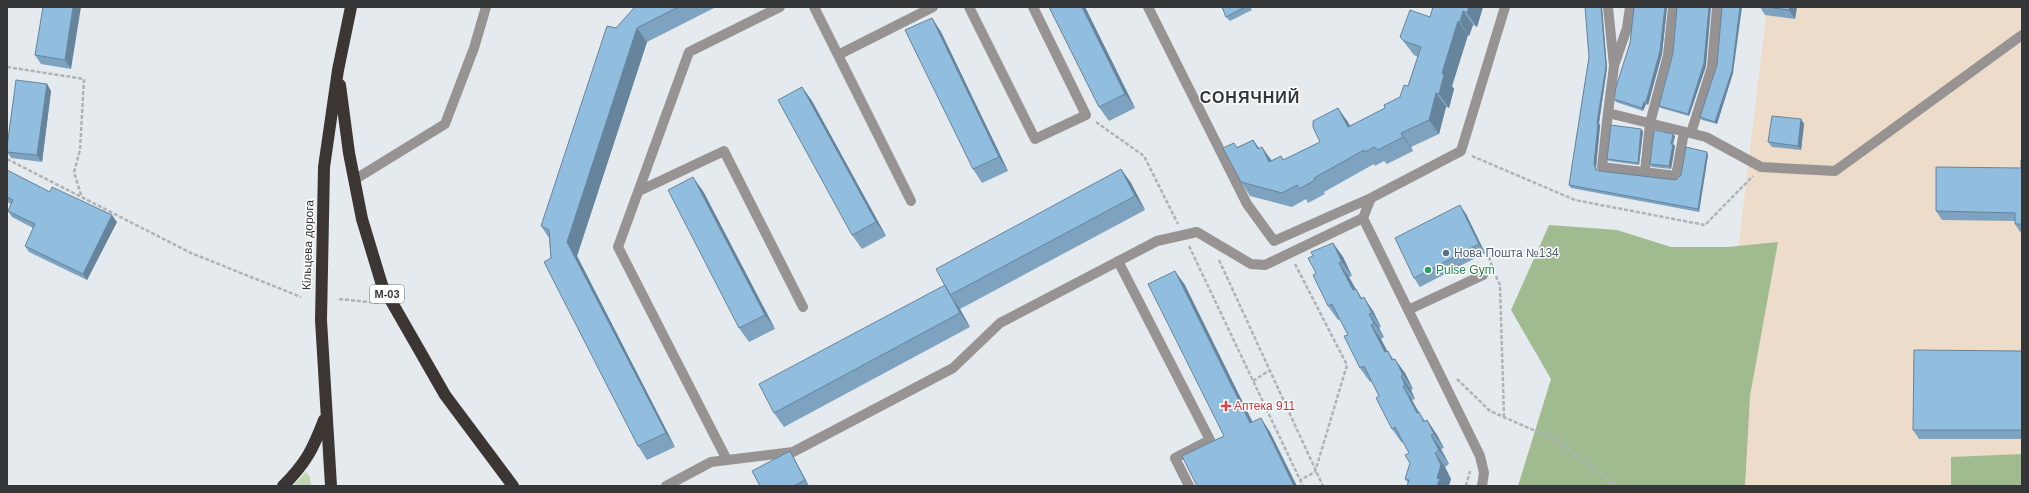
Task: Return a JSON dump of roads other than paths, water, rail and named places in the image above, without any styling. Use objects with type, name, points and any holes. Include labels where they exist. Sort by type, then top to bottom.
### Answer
[{"type":"highway","name":"Кільцева дорога","points":[[331,486],[320,306],[324,167],[338,70],[351,7]]},
{"type":"highway","name":"М-03","points":[[338,70],[354,180],[364,226],[382,285],[445,394],[513,486]]},
{"type":"highway","name":"М-03","points":[[283,486],[306,462],[326,417]]},
{"type":"street","points":[[354,180],[444,124],[474,48],[486,7]]},
{"type":"street","points":[[727,460],[618,247],[689,52],[780,7]]},
{"type":"street","points":[[814,7],[911,200]]},
{"type":"street","points":[[838,54],[933,7]]},
{"type":"street","points":[[969,7],[1035,140],[1086,115],[1033,7]]},
{"type":"street","points":[[1148,7],[1247,204],[1274,241],[1371,198],[1461,151],[1505,7]]},
{"type":"street","points":[[1608,7],[1614,66]]},
{"type":"street","points":[[1630,7],[1627,28],[1614,66],[1602,167],[1676,176],[1687,132],[1712,67],[1717,7]]},
{"type":"street","points":[[1645,172],[1650,123],[1668,55],[1673,7]]},
{"type":"street","points":[[1608,113],[1706,137],[1761,167],[1835,171],[2022,35]]},
{"type":"street","points":[[639,192],[724,151],[803,308]]},
{"type":"street","points":[[666,486],[711,462],[793,452],[953,368],[1000,323],[1157,241],[1197,232],[1251,264],[1265,265],[1363,218],[1371,198]]},
{"type":"street","points":[[1363,218],[1480,456],[1484,473],[1482,486]]},
{"type":"street","points":[[1118,261],[1210,440],[1175,458],[1189,486]]},
{"type":"street","points":[[1408,310],[1483,275]]},
{"type":"place","name":"Нова Пошта №134","points":[[1446,253]]},
{"type":"place","name":"Pulse Gym","points":[[1428,270]]},
{"type":"place","name":"Аптека 911","points":[[1226,406]]},
{"type":"district","name":"СОНЯЧНИЙ","points":[[1250,97]]}]
